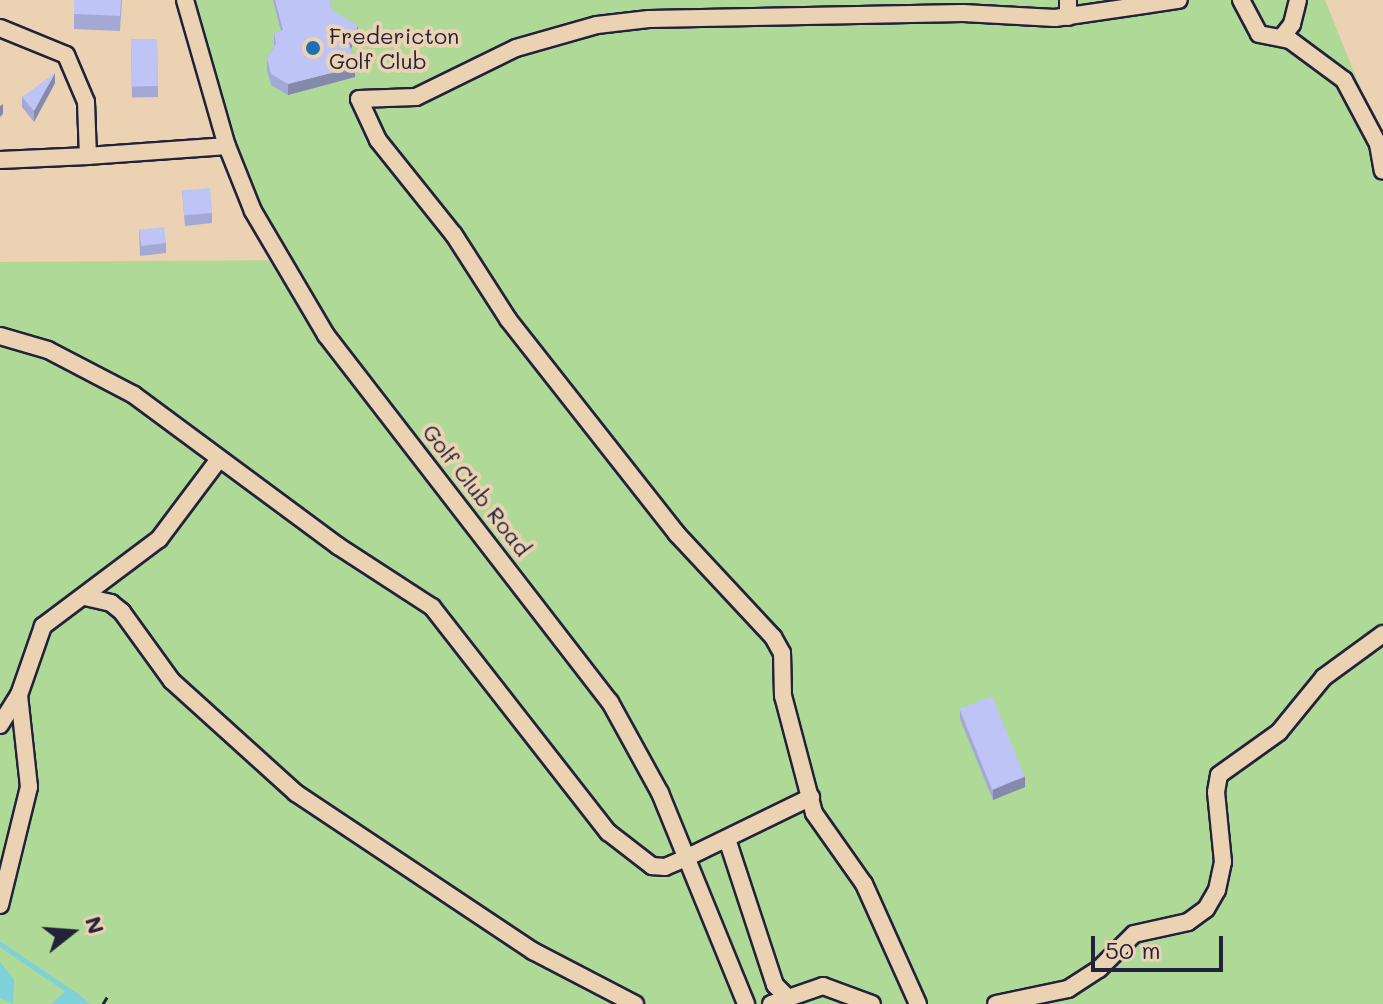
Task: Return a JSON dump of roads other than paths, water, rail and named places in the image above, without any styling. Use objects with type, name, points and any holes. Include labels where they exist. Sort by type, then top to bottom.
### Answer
[{"type":"street","name":"Golf Club Road","points":[[185,0],[227,146],[253,211],[326,335],[610,702],[688,857],[746,1004]]},
{"type":"street","points":[[918,1004],[884,923],[814,813],[783,696],[782,653],[773,637],[677,534],[508,319],[454,235],[378,140],[359,99],[416,97],[548,36],[636,20],[963,13],[1179,0]]},
{"type":"street","points":[[1241,0],[1254,30],[1282,37],[1351,89],[1378,144],[1383,171]]},
{"type":"street","points":[[1282,37],[1292,24],[1298,0]]},
{"type":"street","points":[[0,28],[66,55],[86,102],[88,156]]},
{"type":"street","points":[[0,160],[227,146]]},
{"type":"street","points":[[0,336],[48,350],[109,380],[432,607],[619,843],[658,867],[688,857],[811,797]]},
{"type":"street","points":[[0,725],[19,695],[43,626],[159,539],[219,459]]},
{"type":"street","points":[[85,597],[111,603],[122,612],[172,681],[296,793],[533,951],[635,1004]]},
{"type":"street","points":[[996,1004],[1068,989],[1099,969],[1134,934],[1188,922],[1206,909],[1217,890],[1223,862],[1216,792],[1219,775],[1279,732],[1324,677],[1383,634]]},
{"type":"street","points":[[0,905],[29,787],[19,695]]},
{"type":"street","points":[[727,839],[775,985],[787,997]]},
{"type":"street","points":[[771,1004],[823,986],[872,1004]]},
{"type":"water","points":[[0,962],[14,979],[13,1004],[0,998]]},
{"type":"water","points":[[66,991],[77,993],[90,1004],[51,1004]]},
{"type":"waterway","points":[[0,944],[75,995]]},
{"type":"place","name":"Fredericton Golf Club","points":[[313,48]]}]
